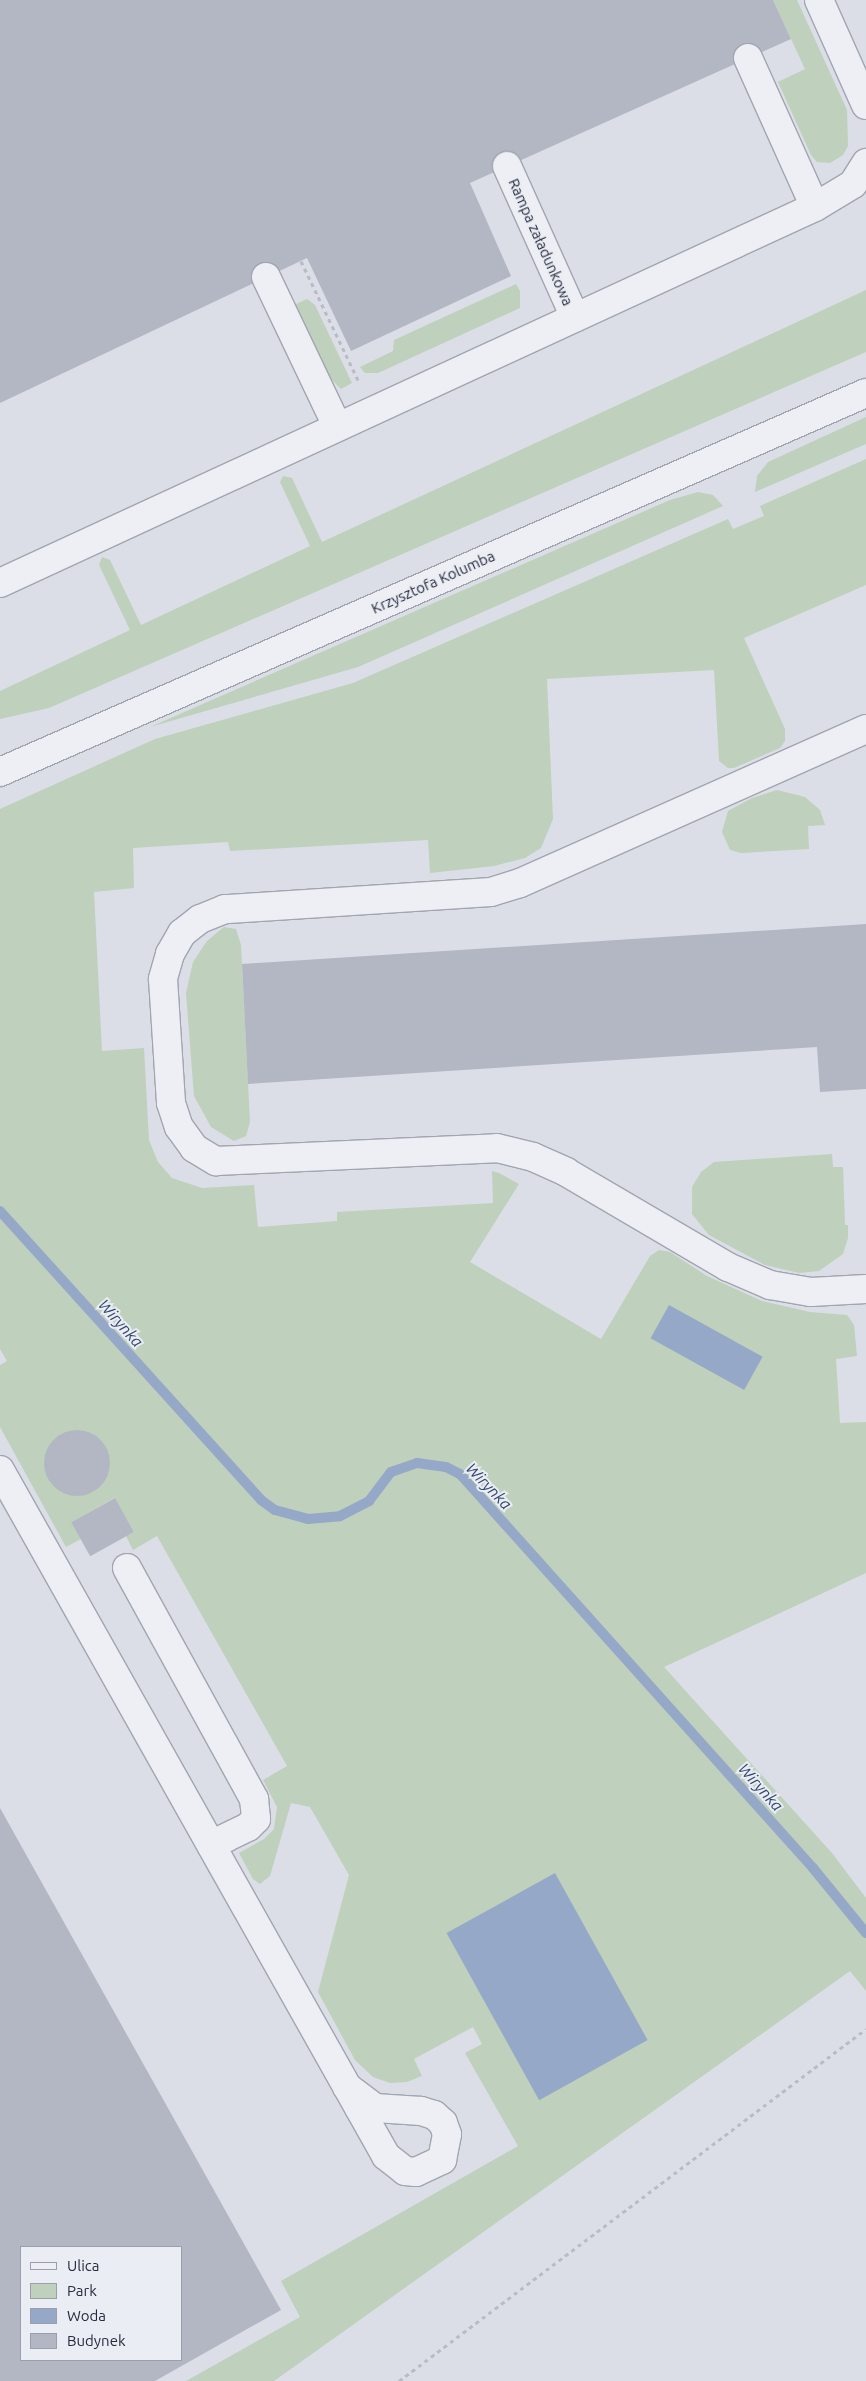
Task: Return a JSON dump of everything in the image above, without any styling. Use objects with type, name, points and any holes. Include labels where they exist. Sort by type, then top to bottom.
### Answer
[{"type":"street","points":[[819,0],[866,104]]},
{"type":"street","points":[[748,58],[815,207]]},
{"type":"street","points":[[0,583],[815,207],[854,184],[866,164]]},
{"type":"street","name":"Rampa załadunkowa","points":[[507,166],[575,317]]},
{"type":"street","points":[[266,277],[337,426]]},
{"type":"street","name":"Krzysztofa Kolumba","points":[[0,772],[866,393]]},
{"type":"street","points":[[866,729],[520,882],[491,892],[225,909],[200,919],[182,933],[170,954],[163,979],[172,1103],[180,1127],[194,1148],[216,1162],[498,1148],[533,1157],[566,1172],[728,1267],[770,1285],[811,1292],[866,1289]]},
{"type":"street","points":[[0,1470],[347,2087]]},
{"type":"street","points":[[127,1568],[254,1798],[256,1819],[248,1827],[211,1845]]},
{"type":"path","points":[[301,261],[356,379],[366,383]]},
{"type":"path","points":[[398,2381],[866,2029]]},
{"type":"green space","points":[[773,0],[797,0],[847,110],[848,146],[843,155],[830,163],[817,162],[811,155],[778,82],[805,69]]},
{"type":"green space","points":[[516,284],[520,291],[520,308],[378,373],[365,373],[360,367],[393,351],[394,340]]},
{"type":"green space","points":[[866,290],[866,352],[49,708],[0,719],[0,691],[130,630],[99,565],[102,557],[110,560],[141,625],[310,546],[280,482],[283,476],[292,478],[322,542]]},
{"type":"green space","points":[[307,299],[315,305],[352,383],[341,389],[328,376],[294,305]]},
{"type":"green space","points":[[866,417],[866,444],[755,492],[757,476],[768,462]]},
{"type":"green space","points":[[866,459],[866,585],[744,638],[785,729],[785,741],[780,748],[734,768],[728,768],[719,761],[714,670],[547,679],[553,819],[541,848],[525,858],[494,866],[430,873],[428,840],[230,851],[228,842],[133,848],[134,888],[94,892],[102,1051],[144,1048],[149,1140],[158,1162],[172,1178],[202,1188],[254,1185],[258,1227],[337,1221],[337,1212],[493,1203],[492,1171],[499,1173],[519,1184],[470,1262],[601,1339],[650,1256],[659,1250],[670,1252],[707,1276],[762,1301],[810,1312],[847,1315],[854,1325],[857,1356],[836,1359],[840,1423],[866,1422],[866,1573],[664,1667],[832,1853],[866,1898],[866,1991],[850,1971],[274,2381],[186,2381],[300,2317],[281,2281],[518,2146],[465,2053],[482,2044],[473,2027],[414,2059],[422,2076],[407,2082],[390,2083],[373,2077],[355,2060],[318,1992],[349,1875],[310,1807],[291,1803],[270,1876],[260,1884],[253,1879],[239,1853],[264,1839],[274,1829],[277,1807],[263,1780],[287,1766],[157,1536],[133,1550],[126,1536],[134,1532],[114,1498],[72,1522],[81,1539],[66,1547],[0,1427],[0,1365],[7,1361],[0,1349],[0,809],[155,739],[353,683],[728,519],[733,529],[764,516],[760,506]]},
{"type":"green space","points":[[698,492],[713,495],[723,506],[358,667],[150,727],[670,500]]},
{"type":"green space","points":[[777,790],[805,797],[820,810],[825,825],[808,826],[809,849],[741,853],[730,850],[722,832],[728,811],[752,798]]},
{"type":"green space","points":[[224,927],[236,929],[241,945],[250,1122],[246,1136],[234,1141],[211,1127],[194,1096],[186,993],[193,962],[207,941]]},
{"type":"green space","points":[[832,1154],[833,1167],[843,1167],[845,1225],[848,1225],[848,1238],[843,1254],[819,1271],[799,1273],[765,1265],[709,1235],[692,1214],[692,1187],[701,1172],[714,1162]]},
{"type":"water","points":[[669,1305],[763,1357],[744,1390],[651,1338]]},
{"type":"water","points":[[555,1873],[648,2040],[539,2100],[447,1933]]},
{"type":"building","points":[[0,0],[773,0],[791,39],[470,183],[511,276],[351,351],[307,258],[0,403]]},
{"type":"building","points":[[866,924],[866,1089],[820,1092],[817,1047],[248,1084],[242,964]]},
{"type":"building","points":[[77,1430],[90,1433],[100,1440],[107,1450],[110,1463],[107,1476],[100,1486],[90,1493],[77,1496],[64,1493],[54,1486],[47,1476],[44,1463],[47,1450],[54,1440],[64,1433]]},
{"type":"building","points":[[115,1498],[134,1532],[90,1556],[71,1522]]},
{"type":"building","points":[[0,1808],[281,2310],[155,2381],[0,2381]]},
{"type":"waterway","name":"Wirynka","points":[[0,1211],[261,1500],[275,1510],[308,1519],[340,1516],[369,1501],[391,1472],[417,1463],[446,1467],[460,1474],[813,1868],[866,1933]]}]
